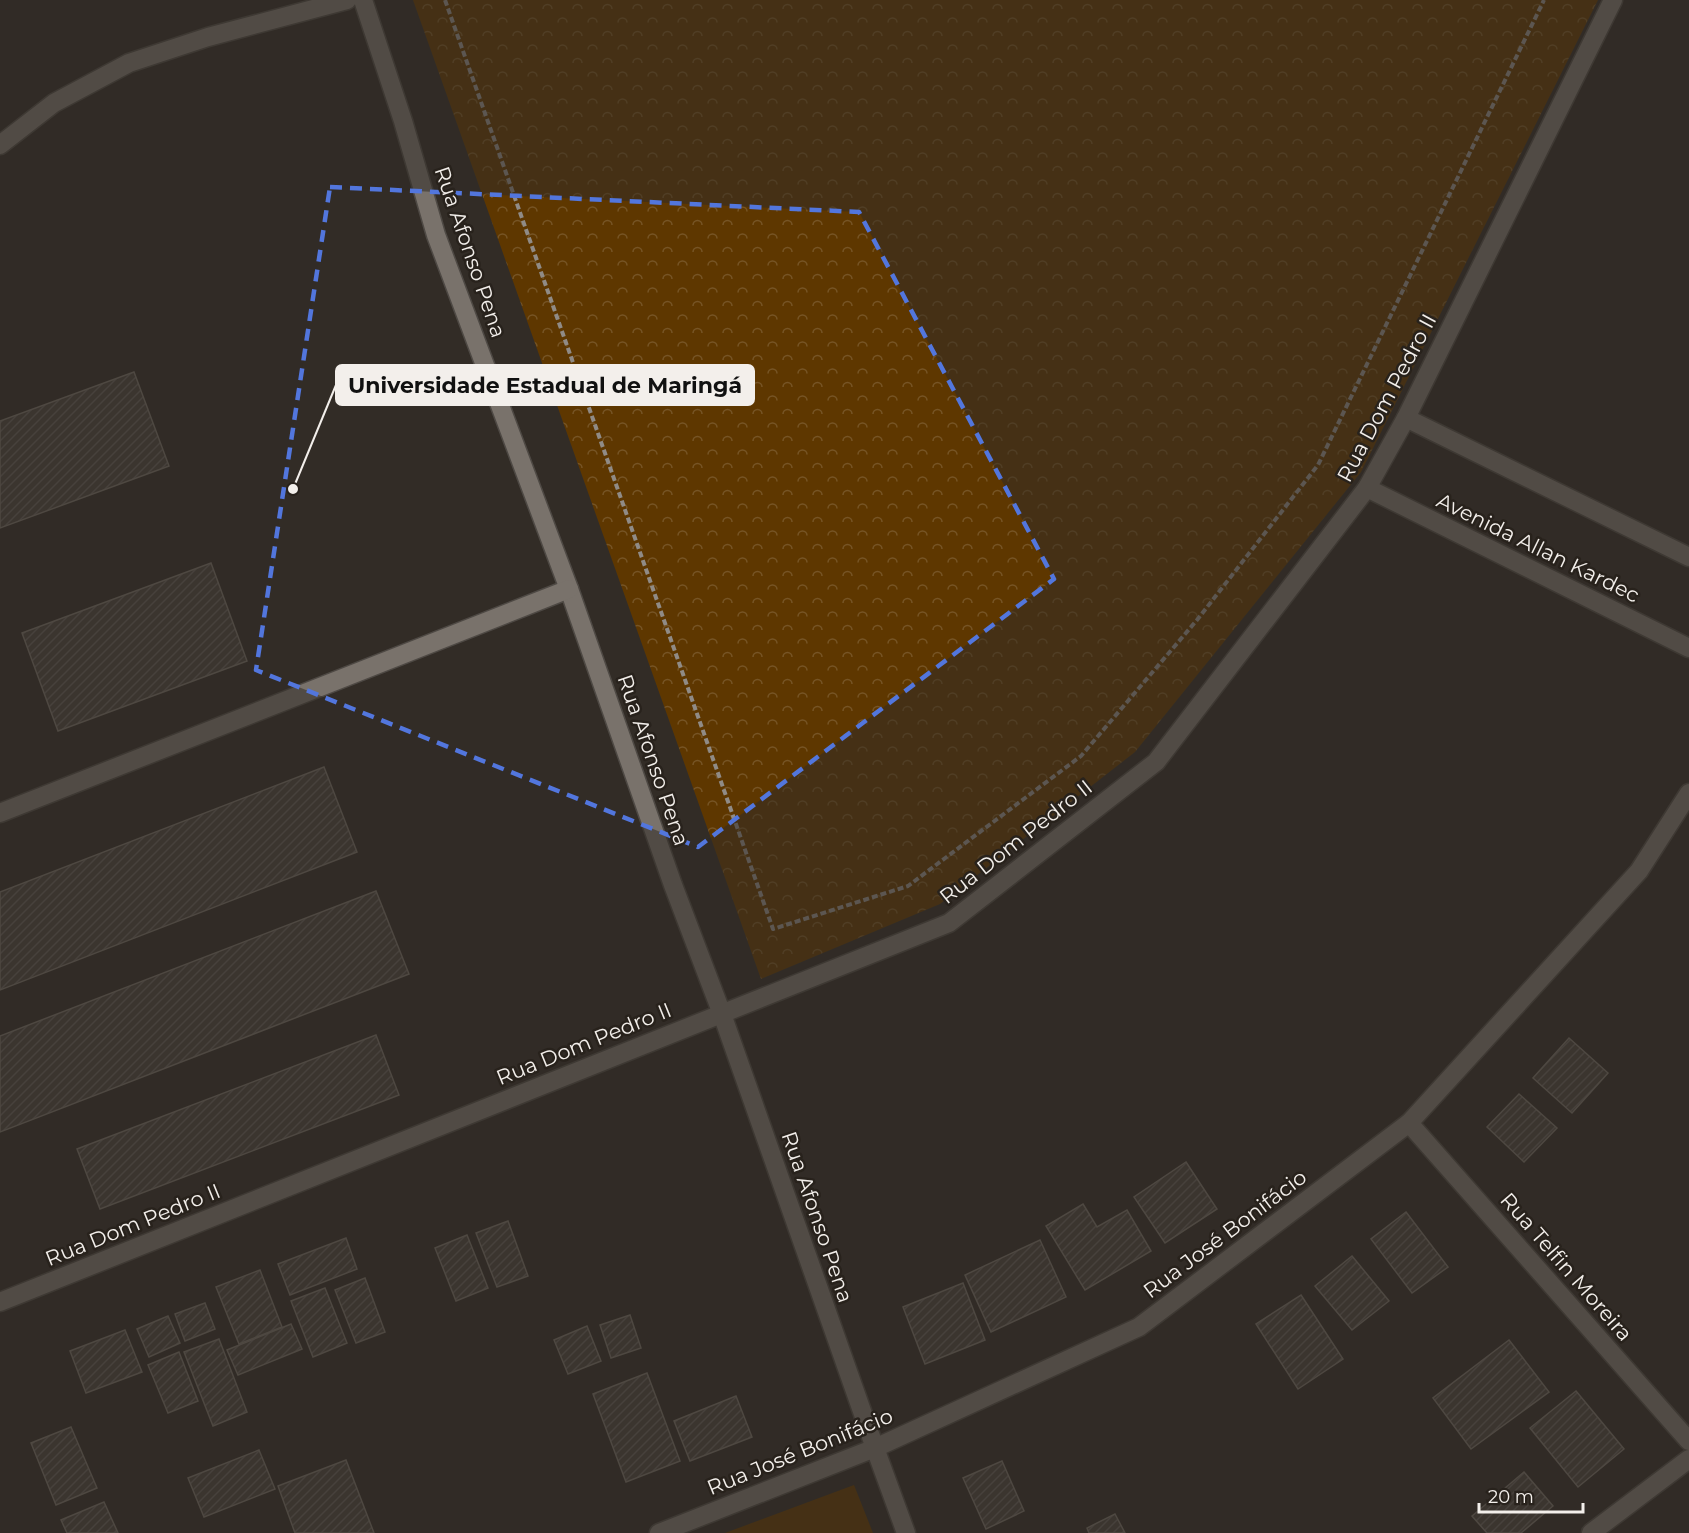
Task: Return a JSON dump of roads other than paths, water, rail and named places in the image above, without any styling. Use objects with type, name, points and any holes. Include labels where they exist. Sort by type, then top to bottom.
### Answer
[{"type":"street","points":[[0,145],[54,103],[129,63],[208,37],[347,0]]},
{"type":"street","name":"Rua Afonso Pena","points":[[363,0],[403,121],[436,235],[569,589],[906,1533]]},
{"type":"street","name":"Rua Dom Pedro II","points":[[0,1302],[949,923],[1155,762],[1367,488],[1406,418],[1613,0]]},
{"type":"street","points":[[1406,418],[1689,557]]},
{"type":"street","name":"Avenida Allan Kardec","points":[[1367,488],[1689,648]]},
{"type":"street","points":[[0,813],[569,589]]},
{"type":"street","name":"Rua José Bonifácio","points":[[659,1533],[875,1448],[1139,1327],[1409,1124],[1639,872],[1689,793]]},
{"type":"street","name":"Rua Telfin Moreira","points":[[1409,1124],[1689,1441]]},
{"type":"street","points":[[1591,1533],[1689,1459]]},
{"type":"place","name":"Universidade Estadual de Maringá","points":[[293,489]]}]
